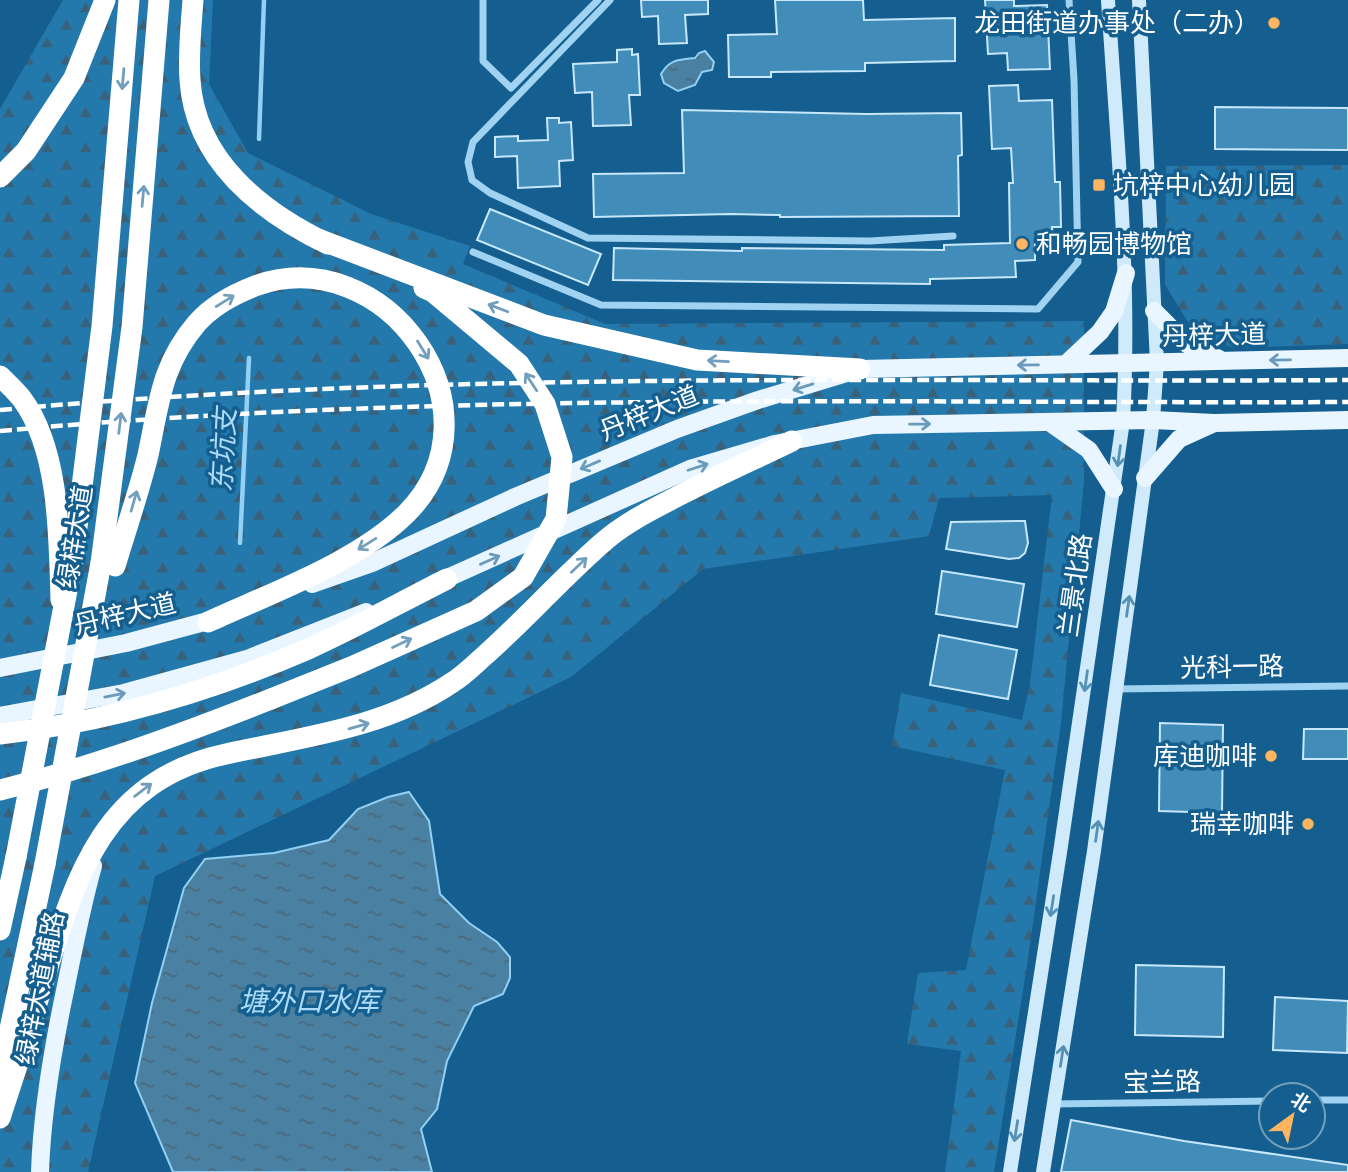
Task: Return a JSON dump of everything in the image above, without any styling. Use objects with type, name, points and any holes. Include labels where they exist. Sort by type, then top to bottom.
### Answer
[{"type":"highway","points":[[0,177],[26,151],[74,78],[105,0]]},
{"type":"highway","name":"绿梓大道","points":[[0,930],[62,621],[66,558],[102,326],[129,5]]},
{"type":"highway","name":"绿梓大道","points":[[0,1076],[45,864],[82,664],[108,565],[132,327],[158,7]]},
{"type":"highway","points":[[0,790],[112,759],[196,729],[351,667],[476,611],[523,577],[556,519],[562,457],[545,404],[519,364],[433,292],[318,239],[261,203],[237,183],[217,160],[193,105],[190,81],[192,8]]},
{"type":"highway","points":[[318,239],[544,326],[697,359],[860,369]]},
{"type":"highway","points":[[108,565],[148,455],[155,410],[166,373],[182,342],[200,320],[241,291],[285,279],[310,279],[336,284],[380,304],[412,334],[426,354],[438,379],[443,429],[440,454],[421,496],[388,529],[335,563],[208,622]]},
{"type":"highway","points":[[0,376],[23,400],[41,438],[52,474],[66,558]]},
{"type":"highway","points":[[0,1118],[64,913],[84,867],[114,818],[134,797],[157,779],[188,765],[222,755],[334,733],[373,722],[408,707],[454,682],[501,641],[603,542],[651,510],[792,440]]},
{"type":"highway","points":[[2,727],[116,714],[199,690],[308,649],[447,579]]},
{"type":"main road","name":"兰景北路","points":[[1010,1172],[1124,421],[1127,363],[1126,273],[1108,0]]},
{"type":"main road","points":[[1043,1172],[1094,852],[1153,419],[1157,362],[1139,0]]},
{"type":"main road","points":[[1125,252],[1150,251]]},
{"type":"main road","points":[[1066,364],[1100,332],[1114,312],[1126,273]]},
{"type":"main road","points":[[1154,311],[1187,344],[1222,361]]},
{"type":"main road","name":"丹梓大道","points":[[0,668],[126,643],[208,622],[372,562],[514,497],[677,429],[758,400],[860,369],[1348,358]]},
{"type":"main road","points":[[447,579],[690,469],[792,440],[873,425],[1153,419],[1213,423],[1348,420]]},
{"type":"main road","points":[[1049,422],[1089,450],[1114,489]]},
{"type":"main road","points":[[1145,478],[1179,439],[1213,423]]},
{"type":"main road","name":"绿梓大道辅路","points":[[40,1172],[51,1068],[83,900],[95,860],[114,818]]},
{"type":"street","points":[[482,0],[483,61],[511,88],[598,0]]},
{"type":"street","points":[[610,0],[473,142],[468,162],[472,180],[490,193],[588,238],[870,241],[953,236]]},
{"type":"street","points":[[473,252],[601,305],[1038,309],[1078,262],[1074,80],[1069,0]]},
{"type":"street","name":"光科一路","points":[[1116,689],[1348,686]]},
{"type":"street","points":[[1327,1100],[1348,1100]]},
{"type":"street","name":"宝兰路","points":[[1054,1104],[1257,1101]]},
{"type":"green space","points":[[63,0],[213,0],[209,84],[248,153],[371,214],[470,246],[463,264],[605,324],[1084,321],[1084,481],[1061,723],[994,1172],[945,1172],[961,1051],[907,1044],[918,973],[966,970],[1005,770],[892,746],[901,693],[1022,720],[1030,684],[1052,495],[939,498],[929,536],[703,569],[571,677],[155,876],[88,1172],[0,1172],[0,109]]},
{"type":"green space","points":[[1348,165],[1348,344],[1234,348],[1195,333],[1165,285],[1166,166]]},
{"type":"water","points":[[705,51],[714,62],[712,70],[702,72],[695,85],[678,91],[664,83],[661,74],[668,65],[695,58]]},
{"type":"water","name":"塘外口水库","points":[[409,792],[429,821],[440,894],[469,923],[497,942],[510,957],[510,978],[503,994],[474,1006],[447,1061],[437,1109],[421,1129],[432,1172],[173,1172],[135,1083],[152,1003],[184,888],[205,859],[274,853],[329,840],[358,809]]},
{"type":"building","points":[[641,0],[708,0],[708,14],[685,15],[687,43],[659,44],[658,16],[642,17]]},
{"type":"building","points":[[775,0],[863,0],[864,20],[955,18],[955,61],[865,63],[865,71],[771,72],[771,77],[729,77],[728,35],[777,34]]},
{"type":"building","points":[[985,0],[1014,0],[1014,6],[1047,5],[1050,69],[1008,70],[1007,53],[988,54]]},
{"type":"building","points":[[632,49],[632,55],[638,54],[640,95],[629,95],[631,125],[593,126],[592,92],[575,93],[573,64],[617,62],[617,50]]},
{"type":"building","points":[[1018,85],[1019,101],[1052,100],[1055,182],[1060,182],[1061,227],[1052,227],[1053,239],[1035,239],[1035,260],[1015,261],[1016,277],[930,279],[930,284],[613,280],[614,248],[742,251],[742,248],[944,250],[944,245],[1010,243],[1009,183],[1013,183],[1011,148],[992,149],[989,86]]},
{"type":"building","points":[[1215,107],[1348,108],[1348,150],[1215,149]]},
{"type":"building","points":[[682,110],[961,113],[962,155],[958,156],[959,216],[780,217],[731,214],[594,217],[593,174],[684,173]]},
{"type":"building","points":[[547,118],[559,118],[559,123],[571,122],[573,160],[559,161],[560,186],[518,188],[517,156],[495,157],[495,137],[518,136],[518,141],[548,140]]},
{"type":"building","points":[[490,209],[601,254],[588,285],[477,240]]},
{"type":"building","points":[[1025,521],[1028,543],[1025,553],[1019,558],[1009,559],[946,549],[951,522]]},
{"type":"building","points":[[942,571],[1024,584],[1017,627],[936,614]]},
{"type":"building","points":[[939,635],[1017,650],[1008,699],[930,685]]},
{"type":"building","points":[[1160,723],[1223,725],[1222,813],[1159,811]]},
{"type":"building","points":[[1304,729],[1348,729],[1348,759],[1303,759]]},
{"type":"building","points":[[1136,965],[1224,967],[1223,1037],[1135,1035]]},
{"type":"building","points":[[1275,997],[1348,1001],[1347,1053],[1273,1050]]},
{"type":"building","points":[[1071,1120],[1184,1141],[1348,1165],[1348,1172],[1061,1172]]},
{"type":"waterway","name":"东坑支","points":[[259,139],[264,0]]},
{"type":"waterway","name":"东坑支","points":[[240,543],[249,358]]},
{"type":"railway","points":[[0,410],[336,388],[505,383],[1348,380]]},
{"type":"railway","points":[[0,431],[336,409],[505,404],[842,401],[1348,402]]},
{"type":"place","name":"龙田街道办事处（二办）","points":[[1274,23]]},
{"type":"place","name":"坑梓中心幼儿园","points":[[1099,185]]},
{"type":"place","name":"和畅园博物馆","points":[[1022,244]]},
{"type":"place","name":"库迪咖啡","points":[[1271,756]]},
{"type":"place","name":"瑞幸咖啡","points":[[1308,824]]}]
